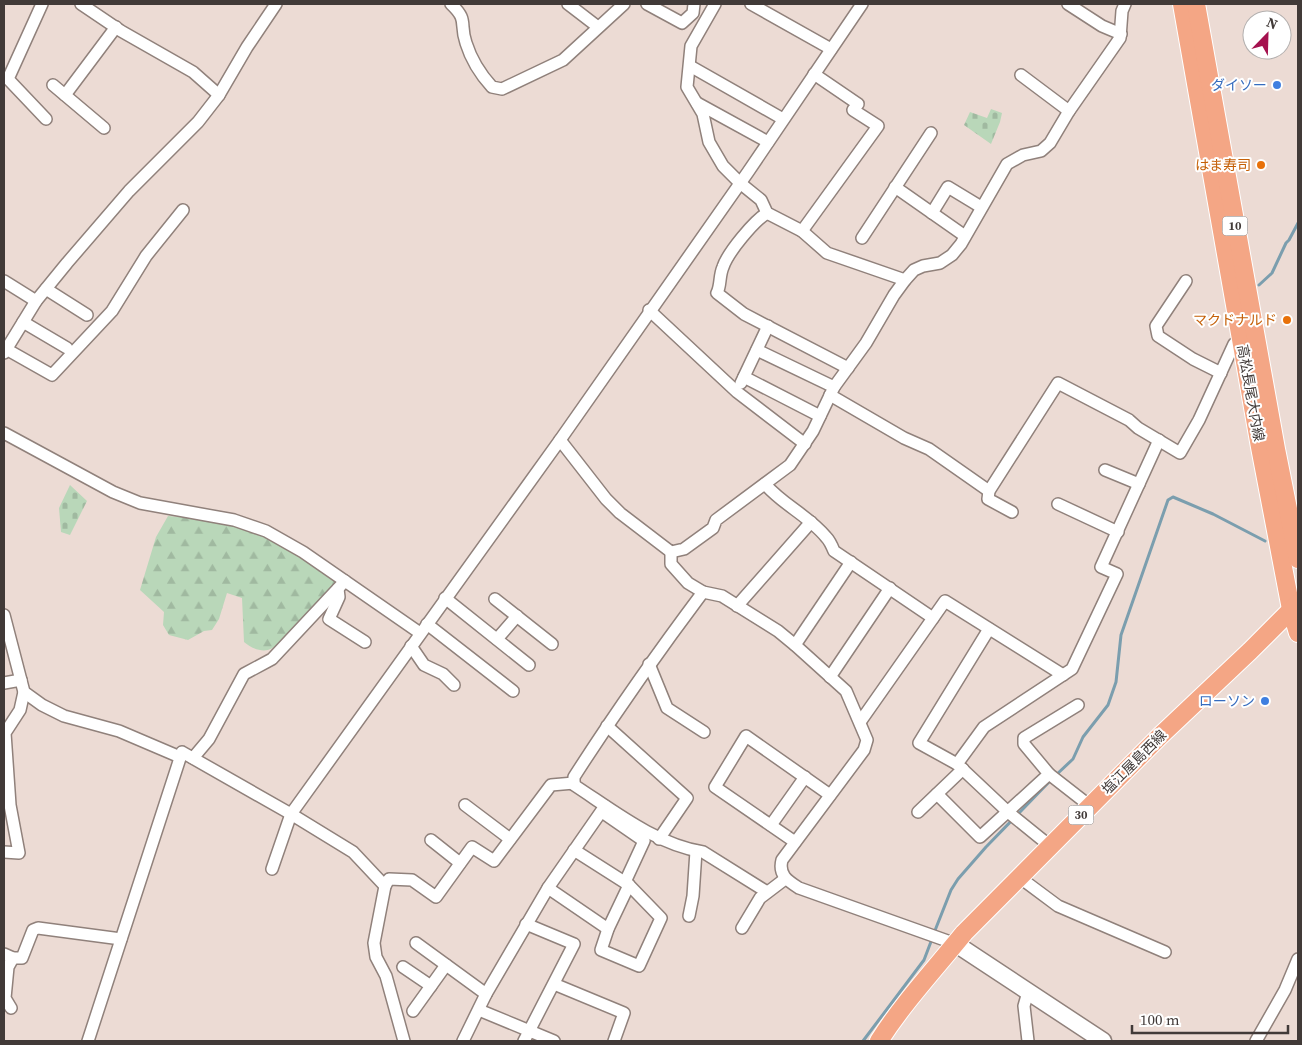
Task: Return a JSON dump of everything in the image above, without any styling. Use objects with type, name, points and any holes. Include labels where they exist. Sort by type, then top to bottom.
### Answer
[{"type":"main road","name":"高松長尾大内線","points":[[1182,4],[1260,447],[1295,606],[1298,633]]},
{"type":"main road","name":"高松長尾大内線","points":[[1196,4],[1276,449],[1298,559]]},
{"type":"main road","name":"塩江屋島西線","points":[[879,1041],[894,1017],[934,967],[942,938],[1019,877],[1295,606]]},
{"type":"street","points":[[42,4],[6,74],[46,119]]},
{"type":"street","points":[[182,210],[146,256],[112,311],[52,374],[5,351],[36,301],[46,289],[129,191],[198,122],[219,95],[247,46],[276,4]]},
{"type":"street","points":[[451,4],[461,14],[465,42],[482,76],[492,87],[502,89],[564,60],[624,4]]},
{"type":"street","points":[[568,4],[598,27]]},
{"type":"street","points":[[648,4],[682,23],[693,13],[694,4]]},
{"type":"street","points":[[715,4],[691,46],[687,87],[703,114],[708,142],[723,166],[760,200],[767,213],[802,231],[828,254],[905,280]]},
{"type":"street","points":[[751,4],[831,50]]},
{"type":"street","points":[[272,869],[291,814],[560,440],[649,310],[740,183],[862,4]]},
{"type":"street","points":[[1068,4],[1102,26],[1121,34]]},
{"type":"street","points":[[671,552],[684,549],[713,528],[716,520],[790,465],[813,431],[832,391],[866,343],[905,280],[914,270],[923,266],[940,263],[952,255],[1007,164],[1023,155],[1041,151],[1050,143],[1069,111],[1120,38],[1122,11],[1126,4]]},
{"type":"street","points":[[87,5],[116,27],[193,72],[219,95]]},
{"type":"street","points":[[65,95],[116,27]]},
{"type":"street","points":[[690,66],[784,119]]},
{"type":"street","points":[[802,231],[878,126],[853,110],[858,104],[814,74]]},
{"type":"street","points":[[1020,75],[1069,111]]},
{"type":"street","points":[[53,85],[104,128]]},
{"type":"street","points":[[696,102],[768,142]]},
{"type":"street","points":[[862,238],[932,132]]},
{"type":"street","points":[[932,213],[948,187],[982,207]]},
{"type":"street","points":[[895,188],[965,236]]},
{"type":"street","points":[[767,213],[758,218],[723,265],[717,293],[744,314],[848,368]]},
{"type":"street","points":[[4,281],[36,301]]},
{"type":"street","points":[[1186,281],[1156,326],[1158,336],[1193,359],[1221,373]]},
{"type":"street","points":[[46,289],[87,314]]},
{"type":"street","points":[[649,310],[737,392],[805,444]]},
{"type":"street","points":[[23,322],[67,348]]},
{"type":"street","points":[[737,392],[768,326]]},
{"type":"street","points":[[1012,512],[988,499],[990,491],[1058,382],[1129,420],[1138,428],[1180,452],[1199,420],[1234,344],[1242,343]]},
{"type":"street","points":[[757,350],[832,391],[904,438],[929,449],[990,491]]},
{"type":"street","points":[[744,378],[820,416]]},
{"type":"street","points":[[4,433],[113,492],[140,502],[234,520],[266,531],[303,552],[342,585],[420,634]]},
{"type":"street","points":[[560,440],[620,513],[671,552]]},
{"type":"street","points":[[918,812],[937,794],[960,766],[984,727],[1072,669],[1117,574],[1101,567],[1159,440]]},
{"type":"street","points":[[1105,470],[1139,484]]},
{"type":"street","points":[[765,484],[773,493],[811,522],[827,537],[834,551],[933,618]]},
{"type":"street","points":[[1058,504],[1118,532]]},
{"type":"street","points":[[737,606],[811,522]]},
{"type":"street","points":[[671,552],[671,564],[688,583],[703,592],[722,596],[778,631],[846,691],[867,740],[864,750],[782,860],[780,867],[785,879],[799,888],[942,938],[1103,1041]]},
{"type":"street","points":[[795,645],[851,562]]},
{"type":"street","points":[[342,585],[340,597],[329,619],[365,642]]},
{"type":"street","points":[[193,758],[209,739],[244,674],[272,659],[342,585]]},
{"type":"street","points":[[830,677],[890,588]]},
{"type":"street","points":[[574,850],[627,884],[660,918],[639,966],[601,950],[608,929],[627,884],[644,841],[574,785],[574,777],[649,664],[703,592]]},
{"type":"street","points":[[445,598],[529,665]]},
{"type":"street","points":[[496,599],[552,644]]},
{"type":"street","points":[[860,722],[945,601],[1063,675]]},
{"type":"street","points":[[4,615],[7,633],[24,692],[20,710],[8,724],[5,733],[10,805],[19,853],[4,852]]},
{"type":"street","points":[[496,639],[517,616]]},
{"type":"street","points":[[427,624],[513,691]]},
{"type":"street","points":[[989,629],[919,743],[960,766],[1012,815],[1050,846]]},
{"type":"street","points":[[411,646],[424,665],[443,674],[454,685]]},
{"type":"street","points":[[649,664],[667,708],[704,732]]},
{"type":"street","points":[[4,683],[21,680]]},
{"type":"street","points":[[24,692],[42,705],[64,716],[119,731],[180,757]]},
{"type":"street","points":[[1078,705],[1024,738],[1024,744],[1053,776],[1090,806]]},
{"type":"street","points":[[607,726],[687,798],[659,839]]},
{"type":"street","points":[[795,842],[715,787],[746,736],[830,795]]},
{"type":"street","points":[[88,1041],[182,752],[291,814],[353,852],[385,886]]},
{"type":"street","points":[[937,794],[980,837],[1012,815],[1053,776]]},
{"type":"street","points":[[771,826],[805,777]]},
{"type":"street","points":[[404,1041],[386,976],[376,957],[374,943],[385,886],[389,879],[412,880],[436,896],[472,847],[494,860],[551,785],[574,784]]},
{"type":"street","points":[[465,805],[510,839]]},
{"type":"street","points":[[603,809],[659,839],[702,852],[766,892]]},
{"type":"street","points":[[463,1041],[486,994],[526,924],[548,888],[603,809]]},
{"type":"street","points":[[432,840],[460,863]]},
{"type":"street","points":[[689,916],[693,896],[696,851]]},
{"type":"street","points":[[1019,877],[1058,906],[1165,952]]},
{"type":"street","points":[[742,928],[760,898],[785,879]]},
{"type":"street","points":[[548,888],[608,929]]},
{"type":"street","points":[[526,924],[574,944],[527,1036]]},
{"type":"street","points":[[11,1008],[5,998],[9,956],[22,958],[32,930],[38,928],[121,938]]},
{"type":"street","points":[[416,943],[486,994]]},
{"type":"street","points":[[1256,1041],[1295,972],[1298,959]]},
{"type":"street","points":[[413,1012],[446,965]]},
{"type":"street","points":[[403,967],[431,986]]},
{"type":"street","points":[[554,984],[624,1013],[614,1041]]},
{"type":"street","points":[[1028,992],[1024,1006],[1028,1041]]},
{"type":"street","points":[[479,1010],[527,1036],[554,1041]]},
{"type":"green space","points":[[991,109],[1002,113],[991,144],[964,125],[970,112],[987,118]]},
{"type":"green space","points":[[70,485],[87,501],[70,535],[61,532],[59,508]]},
{"type":"green space","points":[[168,516],[218,520],[248,528],[289,548],[338,583],[295,630],[276,646],[268,650],[255,649],[244,642],[242,598],[227,593],[219,619],[212,630],[204,631],[188,640],[169,635],[163,625],[164,612],[140,590],[156,537]]},
{"type":"waterway","points":[[1259,285],[1272,273],[1298,223]]},
{"type":"waterway","points":[[1056,775],[1073,759],[1083,737],[1108,705],[1116,682],[1121,635],[1168,500],[1173,497],[1213,514],[1265,541]]},
{"type":"waterway","points":[[934,933],[951,890],[958,879],[1050,781]]},
{"type":"waterway","points":[[863,1041],[924,960],[932,939]]},
{"type":"place","name":"ダイソー","points":[[1277,85]]},
{"type":"place","name":"はま寿司","points":[[1261,165]]},
{"type":"place","name":"マクドナルド","points":[[1287,320]]},
{"type":"place","name":"ローソン","points":[[1265,701]]}]
